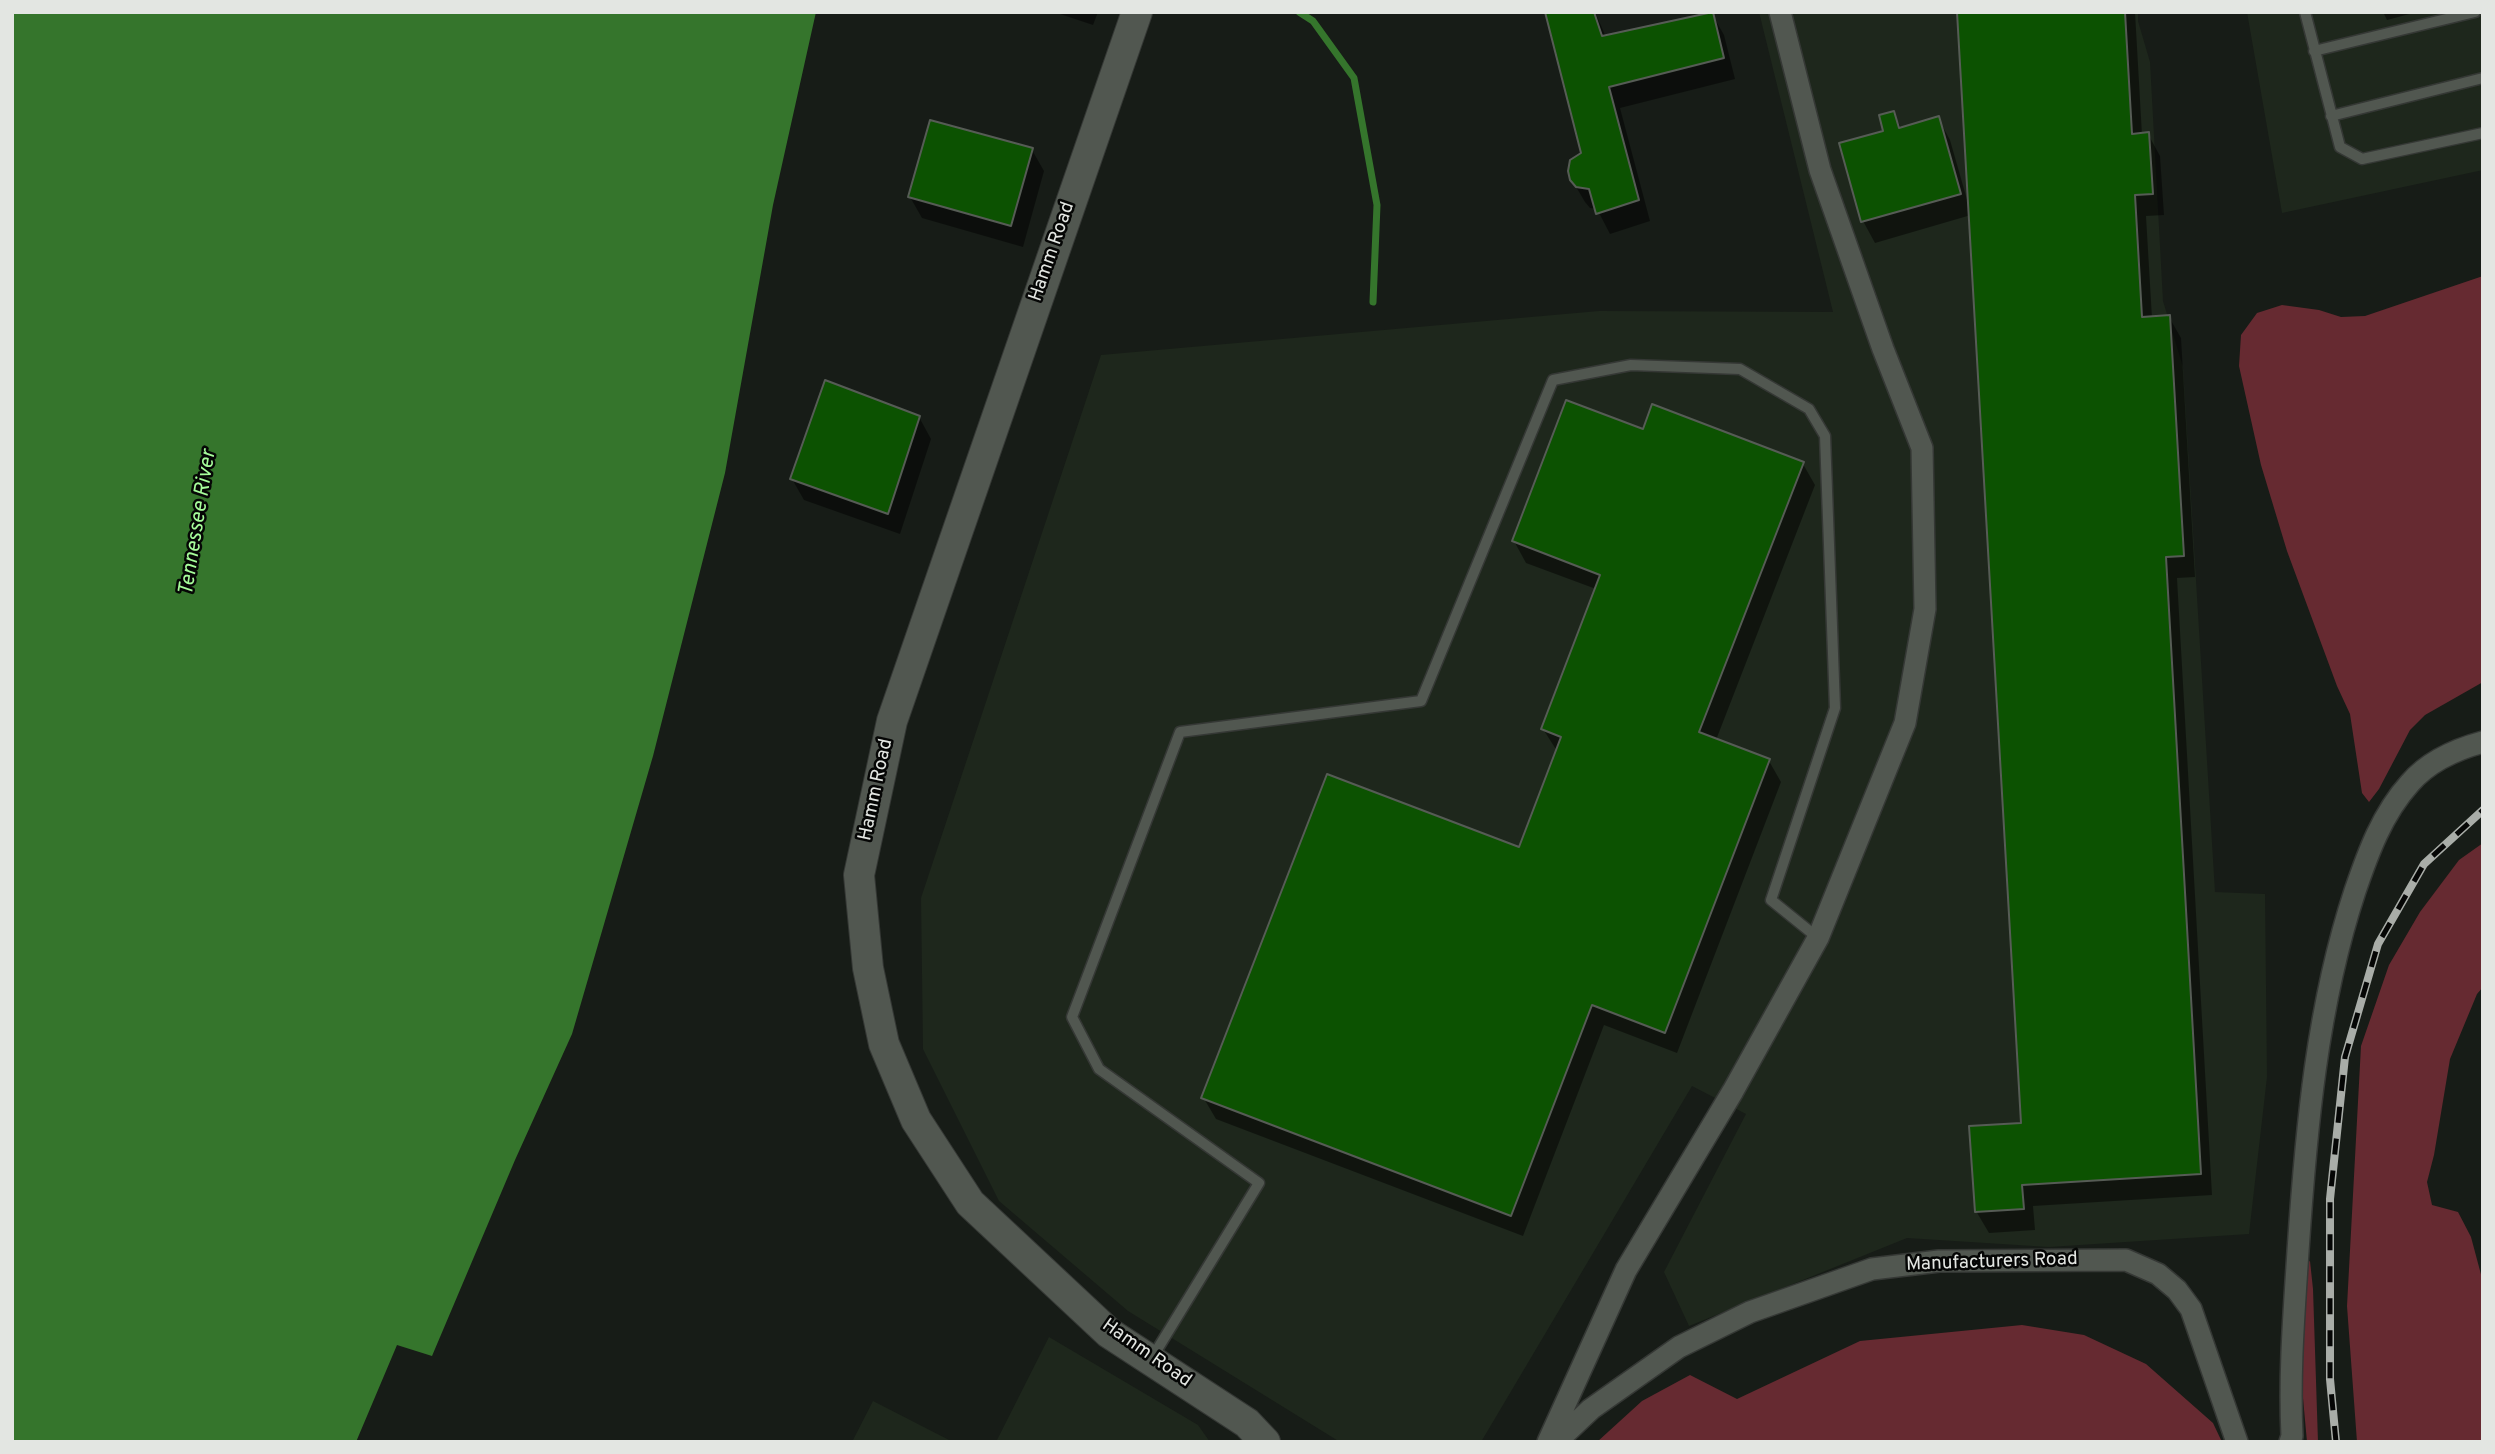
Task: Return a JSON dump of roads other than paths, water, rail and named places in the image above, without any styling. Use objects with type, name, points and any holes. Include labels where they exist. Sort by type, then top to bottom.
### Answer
[{"type":"main road","name":"Hamm Road","points":[[1137,12],[892,721],[859,875],[868,968],[884,1044],[916,1120],[970,1203],[1109,1333],[1247,1423],[1265,1442]]},
{"type":"street","points":[[1548,1442],[1626,1270],[1733,1091],[1818,938],[1905,723],[1925,609],[1922,448],[1883,349],[1820,170],[1780,12]]},
{"type":"street","points":[[2290,1442],[2289,1381],[2303,1173],[2325,1004],[2347,916],[2371,845],[2411,782],[2436,762],[2483,742]]},
{"type":"street","name":"Manufacturers Road","points":[[1556,1442],[1591,1409],[1679,1347],[1750,1312],[1872,1269],[1939,1261],[2126,1260],[2158,1275],[2177,1290],[2191,1309],[2237,1442]]},
{"type":"lane","points":[[2305,12],[2340,147],[2362,159],[2483,133]]},
{"type":"lane","points":[[2315,51],[2475,12]]},
{"type":"lane","points":[[2331,116],[2483,78]]},
{"type":"lane","points":[[1151,1360],[1259,1183],[1099,1069],[1072,1017],[1180,733],[1421,701],[1553,380],[1631,365],[1740,369],[1810,409],[1825,436],[1835,708],[1771,900],[1818,938]]},
{"type":"water","name":"Tennessee River","points":[[12,12],[816,12],[773,205],[725,473],[653,756],[572,1034],[432,1356],[397,1345],[356,1442],[12,1442]]},
{"type":"waterway","points":[[1299,12],[1313,21],[1354,78],[1377,205],[1373,302]]},
{"type":"railway","points":[[2336,1442],[2330,1379],[2330,1199],[2345,1057],[2378,944],[2424,864],[2483,810]]}]
